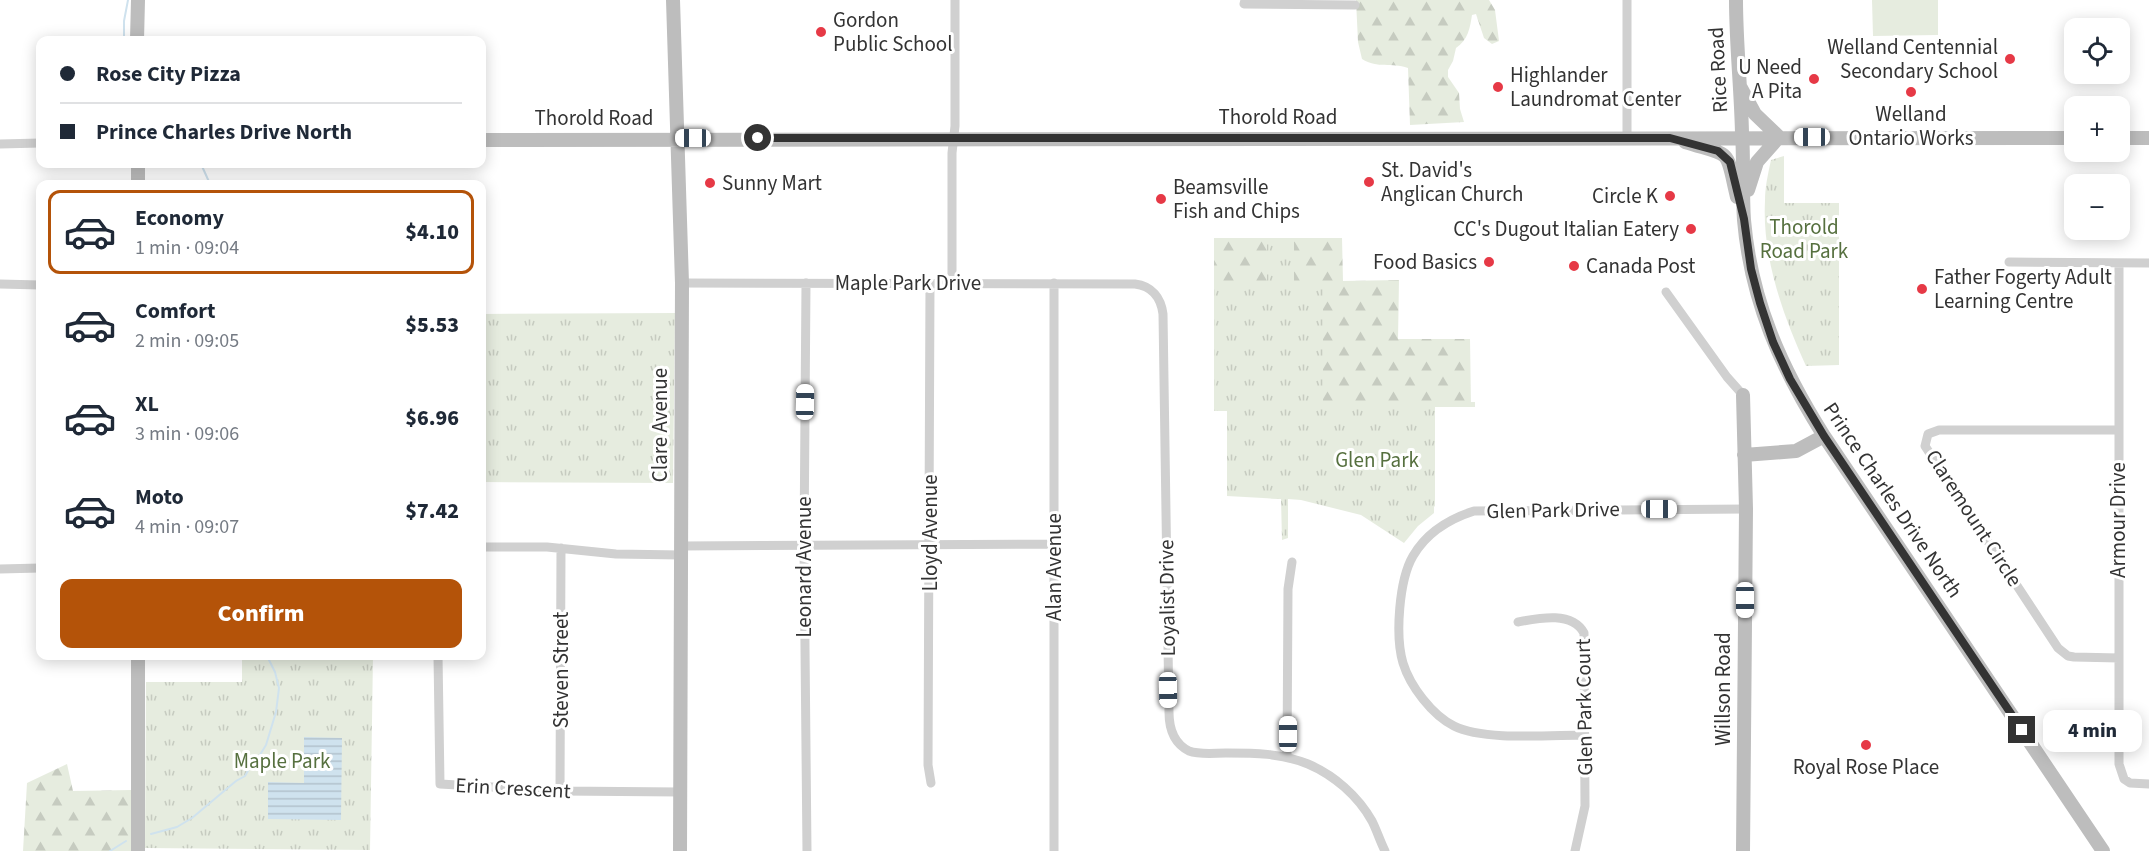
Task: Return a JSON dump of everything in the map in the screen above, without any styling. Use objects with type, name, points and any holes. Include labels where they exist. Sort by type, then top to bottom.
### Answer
[{"type":"street","points":[[137,36],[138,0]]},
{"type":"street","name":"Clare Avenue","points":[[673,0],[681,283],[680,851]]},
{"type":"street","points":[[952,283],[951,181],[954,138],[955,0]]},
{"type":"street","points":[[1245,0],[1244,4],[1355,5]]},
{"type":"street","points":[[1627,0],[1627,138]]},
{"type":"street","name":"Rice Road","points":[[1736,0],[1743,137]]},
{"type":"street","points":[[1740,86],[1755,114],[1784,137],[1755,166],[1749,185],[1744,219]]},
{"type":"street","name":"Prince Charles Drive North","points":[[1743,137],[1744,219],[1751,269],[1773,342],[1790,379],[1824,436],[2103,851]]},
{"type":"street","points":[[1670,138],[1715,150],[1726,156],[1730,162],[1744,219]]},
{"type":"street","name":"Thorold Road","points":[[486,140],[2064,138]]},
{"type":"street","points":[[2130,138],[2149,138]]},
{"type":"street","points":[[0,144],[36,143]]},
{"type":"street","points":[[2009,262],[2149,263]]},
{"type":"street","name":"Armour Drive","points":[[2119,263],[2119,764],[2121,776],[2130,783],[2149,784]]},
{"type":"street","name":"Maple Park Drive","points":[[681,283],[1135,284]]},
{"type":"street","name":"Leonard Avenue","points":[[806,283],[804,545],[807,851]]},
{"type":"street","name":"Lloyd Avenue","points":[[930,283],[928,765],[931,783]]},
{"type":"street","name":"Alan Avenue","points":[[1054,283],[1054,851]]},
{"type":"street","points":[[0,284],[36,285]]},
{"type":"street","name":"Loyalist Drive","points":[[1135,284],[1145,286],[1154,293],[1161,303],[1163,314],[1171,730],[1180,744],[1195,753],[1256,753],[1287,757],[1327,774],[1359,802],[1371,820],[1385,851]]},
{"type":"street","points":[[1666,292],[1727,377],[1743,395]]},
{"type":"street","name":"Willson Road","points":[[1743,395],[1746,509],[1743,851]]},
{"type":"street","name":"Claremount Circle","points":[[2118,430],[1939,430],[1928,434],[1925,446],[2058,648],[2068,656],[2074,657],[2119,658]]},
{"type":"street","points":[[1744,455],[1796,451],[1824,436]]},
{"type":"street","name":"Glen Park Drive","points":[[1585,735],[1475,734],[1451,725],[1432,709],[1406,672],[1401,651],[1401,594],[1407,568],[1414,554],[1434,531],[1460,516],[1474,512],[1746,509]]},
{"type":"street","points":[[486,547],[561,548],[616,554],[804,545],[1054,544]]},
{"type":"street","name":"Steven Street","points":[[560,791],[561,548]]},
{"type":"street","points":[[1287,757],[1288,589],[1292,562]]},
{"type":"street","points":[[0,569],[36,568]]},
{"type":"street","name":"Glen Park Court","points":[[1518,622],[1545,618],[1566,620],[1576,623],[1583,630],[1585,639],[1585,806],[1575,851]]},
{"type":"street","points":[[138,660],[138,851]]},
{"type":"street","name":"Erin Crescent","points":[[438,660],[440,784],[560,791],[680,792]]},
{"type":"green space","points":[[1356,0],[1489,0],[1495,10],[1499,41],[1492,44],[1484,38],[1476,14],[1472,15],[1468,33],[1456,48],[1448,70],[1448,77],[1459,93],[1464,122],[1410,125],[1408,68],[1379,65],[1362,59],[1358,42]]},
{"type":"green space","points":[[1872,0],[1938,0],[1938,35],[1873,36]]},
{"type":"green space","name":"Thorold Road Park","points":[[1784,156],[1784,203],[1839,203],[1839,365],[1806,366],[1789,327],[1776,286],[1767,244],[1765,196],[1771,160]]},
{"type":"green space","name":"Glen Park","points":[[1214,238],[1342,238],[1343,281],[1399,280],[1398,339],[1470,339],[1471,407],[1435,407],[1435,506],[1416,520],[1321,492],[1282,499],[1267,498],[1263,490],[1227,496],[1227,411],[1214,411]]},
{"type":"green space","name":"Glen Park","points":[[1267,238],[1294,238],[1294,281],[1323,281],[1323,403],[1475,402],[1475,407],[1435,407],[1434,513],[1418,526],[1404,543],[1361,515],[1301,500],[1288,499],[1288,538],[1282,540],[1281,499],[1227,496],[1227,411],[1214,411],[1214,281],[1267,281]]},
{"type":"green space","points":[[675,313],[673,483],[486,482],[486,314]]},
{"type":"green space","name":"Maple Park","points":[[242,660],[373,660],[370,850],[145,848],[146,682],[242,682]]},
{"type":"green space","points":[[67,764],[73,791],[131,790],[131,851],[23,851],[27,783]]},
{"type":"water","points":[[304,737],[342,738],[341,820],[268,819],[268,782],[304,783]]},
{"type":"waterway","points":[[124,36],[128,0]]},
{"type":"waterway","points":[[203,168],[208,180]]},
{"type":"waterway","points":[[151,834],[177,827],[192,818],[245,776],[258,758],[266,745],[276,712],[279,688],[269,660]]},
{"type":"waterway","points":[[110,851],[126,841]]},
{"type":"place","name":"Gordon Public School","points":[[821,32]]},
{"type":"place","name":"Welland Centennial Secondary School","points":[[2010,59]]},
{"type":"place","name":"U Need A Pita","points":[[1814,79]]},
{"type":"place","name":"Highlander Laundromat Center","points":[[1498,87]]},
{"type":"place","name":"Welland Ontario Works","points":[[1911,92]]},
{"type":"place","name":"St. David's Anglican Church","points":[[1369,182]]},
{"type":"place","name":"Sunny Mart","points":[[710,183]]},
{"type":"place","name":"Circle K","points":[[1670,196]]},
{"type":"place","name":"Beamsville Fish and Chips","points":[[1161,199]]},
{"type":"place","name":"CC's Dugout Italian Eatery","points":[[1691,229]]},
{"type":"place","name":"Food Basics","points":[[1489,262]]},
{"type":"place","name":"Canada Post","points":[[1574,266]]},
{"type":"place","name":"Father Fogerty Adult Learning Centre","points":[[1922,289]]},
{"type":"place","name":"Royal Rose Place","points":[[1866,745]]},
{"type":"route","points":[[758,138],[1670,138],[1718,151],[1730,162],[1744,219],[1751,269],[1760,303],[1773,342],[1790,379],[1824,436],[2022,730]]}]
